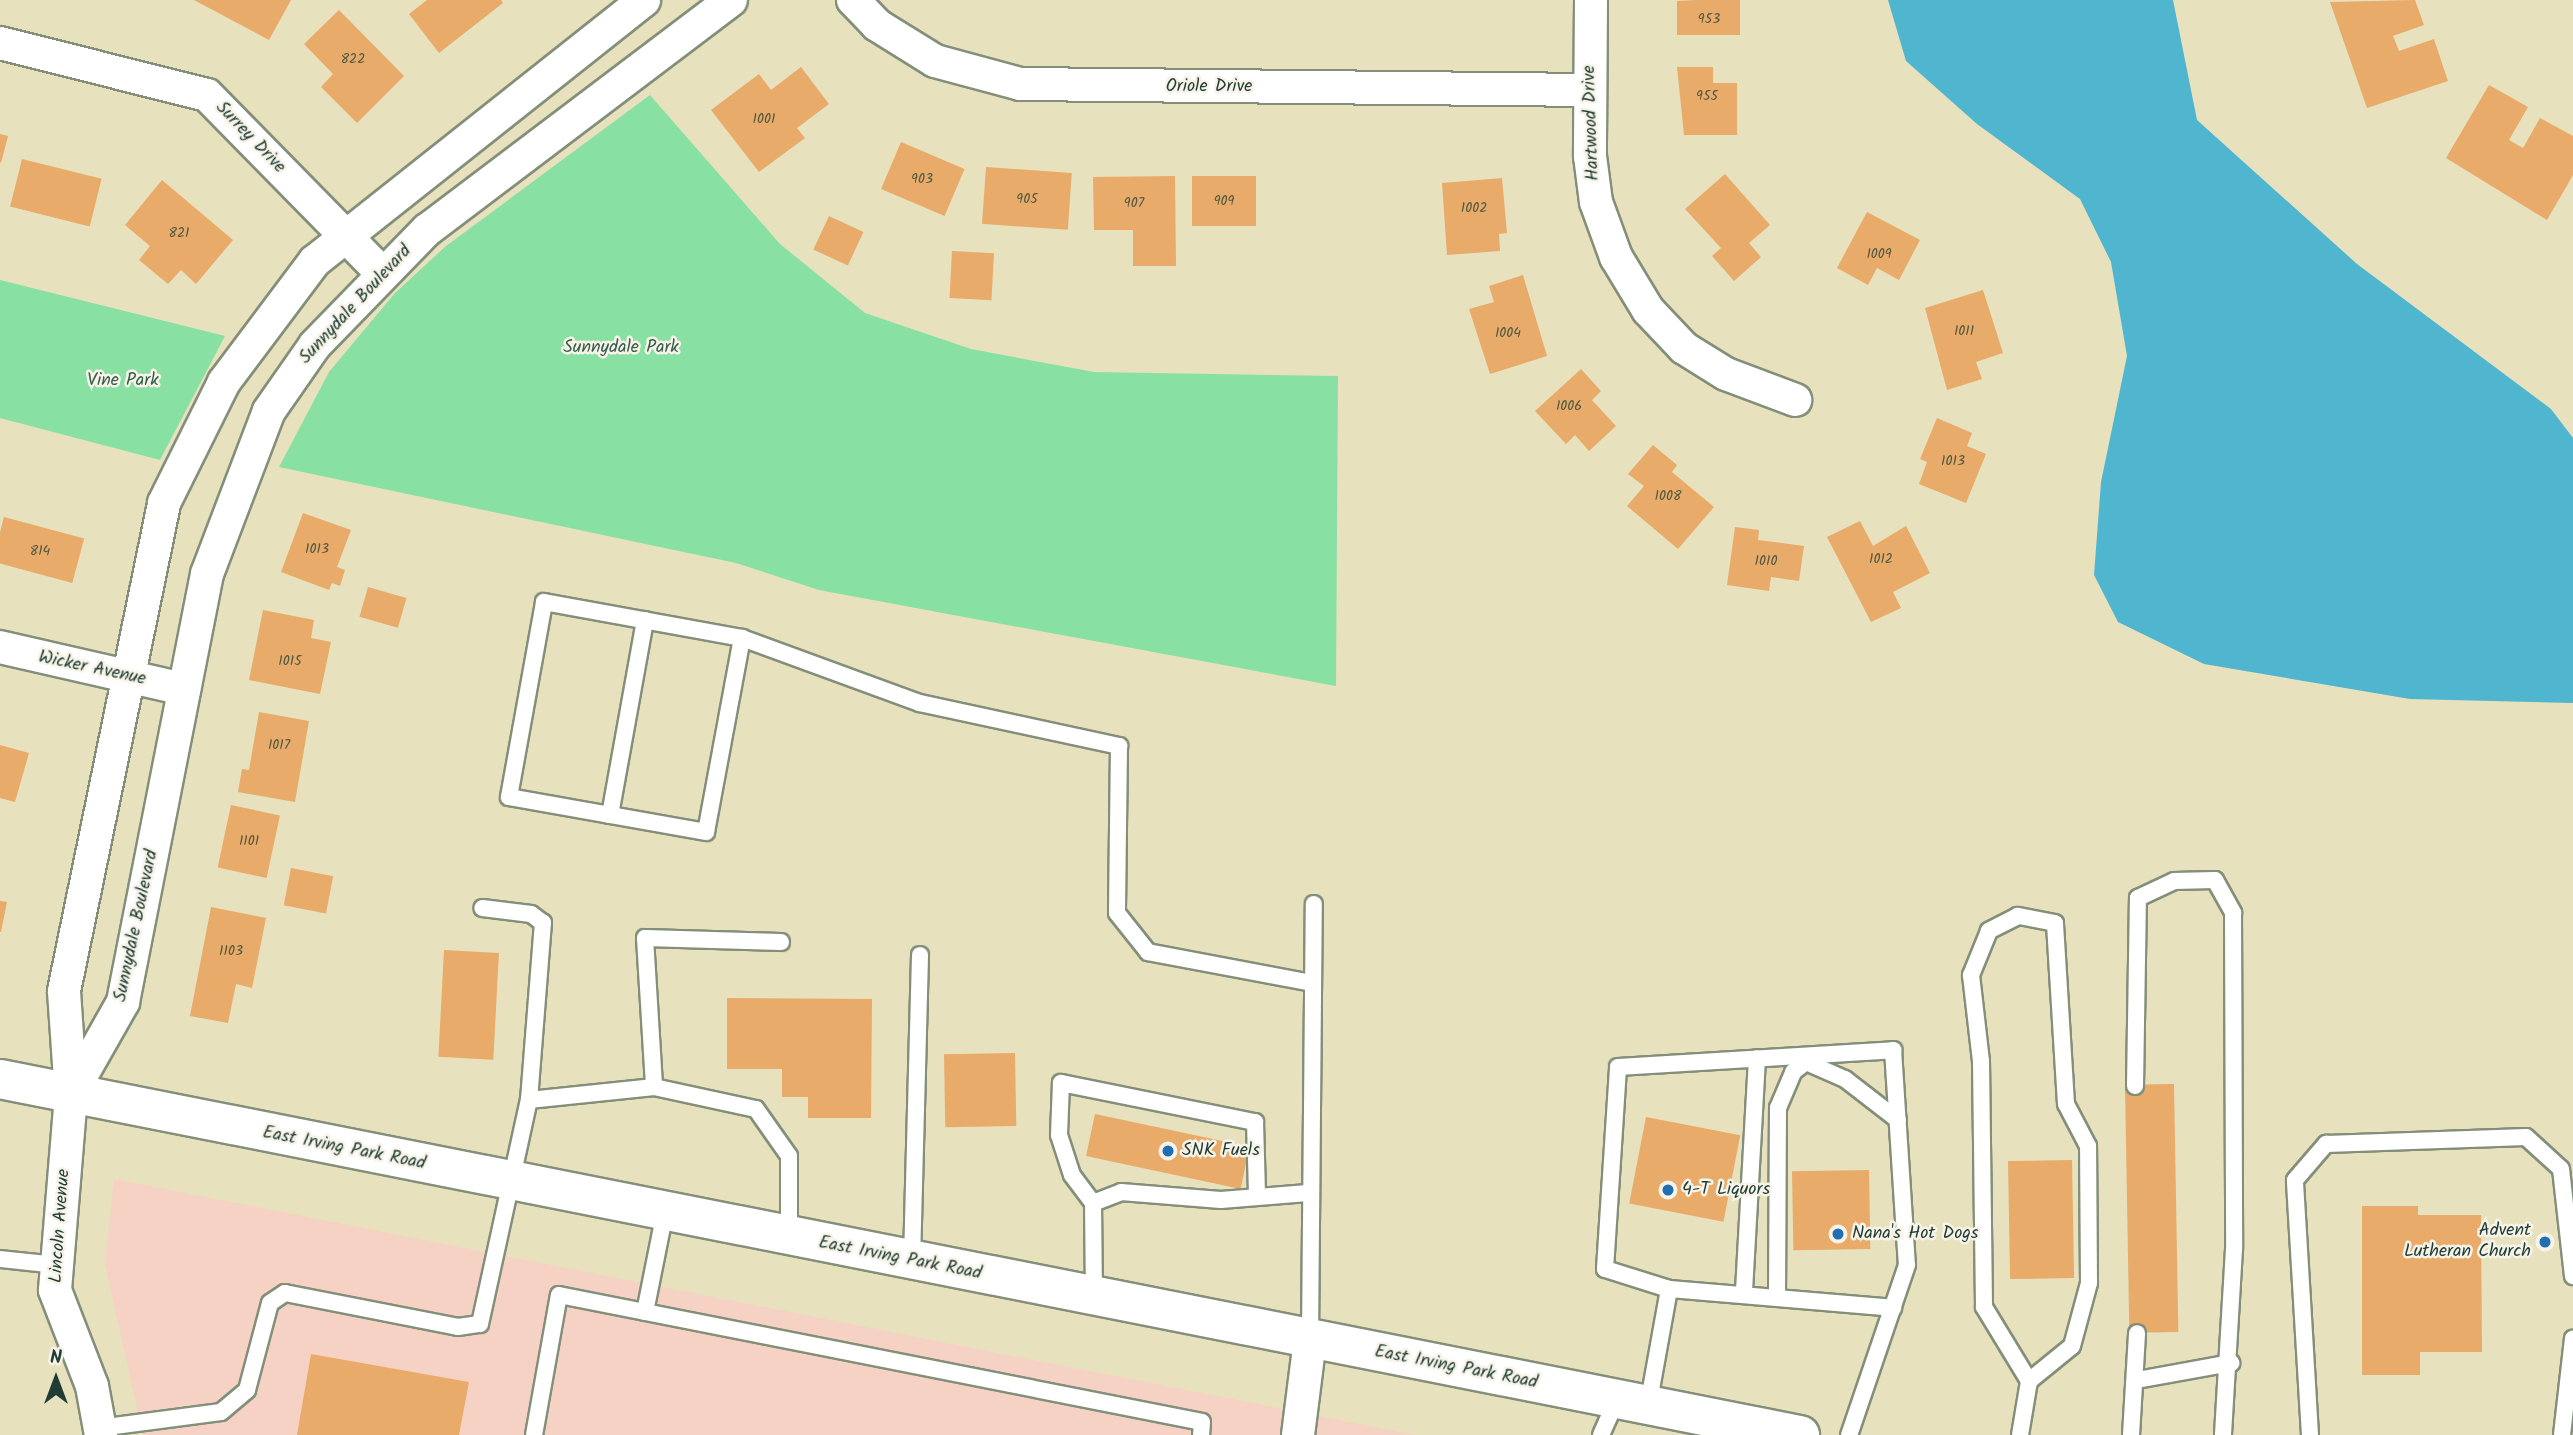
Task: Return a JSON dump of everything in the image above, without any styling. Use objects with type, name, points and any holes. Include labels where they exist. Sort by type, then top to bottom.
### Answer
[{"type":"main road","name":"East Irving Park Road","points":[[0,1079],[1800,1435]]},
{"type":"street","points":[[71,1094],[64,991],[164,503],[193,439],[276,308],[344,233],[644,0]]},
{"type":"street","name":"Sunnydale Boulevard","points":[[71,1094],[123,1002],[207,574],[256,437],[315,345],[383,274],[507,166],[731,0]]},
{"type":"street","name":"Oriole Drive","points":[[853,0],[877,25],[935,61],[1020,84],[1590,90]]},
{"type":"street","name":"Hartwood Drive","points":[[1591,0],[1590,90],[1596,202],[1639,296],[1674,339],[1710,366],[1795,400]]},
{"type":"street","name":"Surrey Drive","points":[[0,43],[207,95],[383,274]]},
{"type":"street","name":"Wicker Avenue","points":[[0,647],[184,689]]},
{"type":"street","name":"Lincoln Avenue","points":[[71,1094],[55,1290],[92,1386],[100,1432]]},
{"type":"street","points":[[1298,1435],[1310,1340]]},
{"type":"lane","points":[[742,638],[706,832],[509,797],[544,602],[742,638],[920,703],[1118,746],[1117,913],[1148,952],[1312,983]]},
{"type":"lane","points":[[610,815],[645,620]]},
{"type":"lane","points":[[2135,1086],[2138,898],[2174,881],[2215,880],[2233,913],[2234,1249],[2231,1363],[2223,1435]]},
{"type":"lane","points":[[1310,1340],[1308,1193],[1314,904]]},
{"type":"lane","points":[[100,1432],[221,1412],[247,1390],[270,1303],[285,1293],[458,1326],[480,1324],[529,1100],[543,923],[531,914],[482,908]]},
{"type":"lane","points":[[2020,1435],[2029,1381],[1984,1307],[1981,1061],[1971,975],[1989,931],[2018,916],[2055,923],[2066,1104],[2088,1146],[2089,1283],[2072,1346],[2029,1381]]},
{"type":"lane","points":[[654,1087],[645,938],[780,942]]},
{"type":"lane","points":[[912,1261],[920,955]]},
{"type":"lane","points":[[1849,1435],[1893,1308],[1907,1265],[1893,1050],[1618,1067],[1605,1269],[1669,1289],[1744,1291],[1893,1308]]},
{"type":"lane","points":[[1744,1291],[1757,1058]]},
{"type":"lane","points":[[1777,1296],[1778,1108],[1793,1072],[1806,1062],[1845,1079],[1898,1120]]},
{"type":"lane","points":[[1094,1297],[1093,1203],[1072,1175],[1059,1135],[1061,1083],[1255,1122],[1257,1194]]},
{"type":"lane","points":[[529,1100],[654,1087],[756,1109],[789,1156],[789,1237]]},
{"type":"lane","points":[[2310,1435],[2309,1373],[2295,1180],[2326,1144],[2526,1137],[2561,1169],[2573,1276]]},
{"type":"lane","points":[[1093,1203],[1121,1192],[1221,1200],[1257,1194],[1308,1193]]},
{"type":"lane","points":[[645,1312],[665,1212]]},
{"type":"lane","points":[[0,1259],[56,1265]]},
{"type":"lane","points":[[1601,1435],[1632,1402],[1669,1289]]},
{"type":"lane","points":[[534,1435],[559,1295],[1202,1422],[1202,1435]]},
{"type":"lane","points":[[2131,1435],[2137,1380],[2137,1333]]},
{"type":"lane","points":[[2561,1435],[2573,1339]]},
{"type":"lane","points":[[2137,1380],[2231,1363]]},
{"type":"shaded area","points":[[114,1179],[1415,1435],[143,1435],[105,1264]]},
{"type":"green space","name":"Sunnydale Park","points":[[650,95],[780,244],[865,313],[971,349],[1094,372],[1338,376],[1336,686],[819,590],[736,563],[279,467],[329,372],[395,293],[446,246]]},
{"type":"green space","name":"Vine Park","points":[[0,280],[225,336],[160,460],[0,418]]},
{"type":"water","points":[[1888,0],[2173,0],[2197,120],[2357,264],[2551,409],[2573,438],[2573,703],[2410,699],[2204,664],[2118,622],[2094,575],[2101,482],[2127,356],[2111,262],[2080,199],[1977,124],[1906,61]]},
{"type":"building","points":[[194,0],[291,0],[269,40]]},
{"type":"building","points":[[427,0],[501,0],[503,3],[439,53],[409,14]]},
{"type":"building","points":[[1740,0],[1740,35],[1677,35],[1677,1]]},
{"type":"building","points":[[2415,0],[2424,25],[2393,36],[2399,51],[2434,39],[2448,81],[2367,108],[2330,2]]},
{"type":"building","points":[[339,10],[404,76],[357,123],[321,87],[333,74],[304,44]]},
{"type":"building","points":[[801,67],[829,104],[797,128],[805,138],[759,172],[711,110],[759,74],[771,90]]},
{"type":"building","points":[[1677,67],[1713,67],[1713,83],[1737,83],[1737,135],[1684,135]]},
{"type":"building","points":[[2489,85],[2528,107],[2509,140],[2523,148],[2540,118],[2573,136],[2573,175],[2547,220],[2446,158]]},
{"type":"building","points":[[0,134],[8,136],[1,163],[0,162]]},
{"type":"building","points":[[901,142],[965,169],[945,216],[881,189]]},
{"type":"building","points":[[22,159],[102,179],[90,226],[10,207]]},
{"type":"building","points":[[986,167],[1072,173],[1068,230],[982,224]]},
{"type":"building","points":[[1725,174],[1770,225],[1749,243],[1761,257],[1734,281],[1712,256],[1721,248],[1685,209]]},
{"type":"building","points":[[1175,176],[1176,266],[1133,266],[1133,230],[1094,230],[1093,177]]},
{"type":"building","points":[[1192,176],[1256,176],[1256,226],[1192,226]]},
{"type":"building","points":[[1502,178],[1507,233],[1499,234],[1500,251],[1447,255],[1442,183]]},
{"type":"building","points":[[162,180],[233,240],[196,284],[181,270],[168,284],[139,260],[150,246],[125,225]]},
{"type":"building","points":[[1867,212],[1920,240],[1899,280],[1877,268],[1868,285],[1837,268]]},
{"type":"building","points":[[829,216],[863,232],[848,266],[813,250]]},
{"type":"building","points":[[952,251],[994,253],[991,300],[950,298]]},
{"type":"building","points":[[1523,275],[1547,356],[1490,374],[1469,309],[1494,302],[1489,286]]},
{"type":"building","points":[[1983,290],[2003,353],[1976,362],[1982,379],[1947,390],[1925,308]]},
{"type":"building","points":[[1581,369],[1601,391],[1592,400],[1616,426],[1589,451],[1575,435],[1566,444],[1535,411]]},
{"type":"building","points":[[1937,418],[1972,433],[1967,446],[1986,454],[1966,503],[1919,484],[1927,462],[1920,459]]},
{"type":"building","points":[[1653,445],[1677,465],[1672,472],[1714,507],[1678,549],[1627,506],[1644,486],[1628,474]]},
{"type":"building","points":[[303,513],[351,530],[337,567],[345,570],[340,586],[332,583],[329,590],[281,572]]},
{"type":"building","points":[[4,517],[84,538],[72,583],[0,564],[0,532]]},
{"type":"building","points":[[1860,521],[1873,546],[1906,526],[1930,573],[1893,592],[1901,608],[1871,622],[1827,537]]},
{"type":"building","points":[[1735,527],[1759,530],[1758,540],[1804,546],[1799,581],[1771,577],[1769,591],[1727,585]]},
{"type":"building","points":[[368,587],[406,598],[398,628],[359,617]]},
{"type":"building","points":[[263,610],[314,620],[311,638],[331,642],[320,694],[249,680]]},
{"type":"building","points":[[259,712],[309,721],[295,802],[238,792],[242,769],[249,770]]},
{"type":"building","points":[[0,745],[29,753],[15,802],[0,798]]},
{"type":"building","points":[[231,805],[280,815],[267,878],[218,868]]},
{"type":"building","points":[[291,868],[333,876],[326,914],[284,905]]},
{"type":"building","points":[[0,901],[7,902],[1,932],[0,932]]},
{"type":"building","points":[[211,907],[266,918],[252,988],[236,984],[228,1023],[190,1016]]},
{"type":"building","points":[[444,950],[499,953],[493,1060],[438,1057]]},
{"type":"building","points":[[727,998],[872,999],[871,1118],[808,1118],[808,1097],[782,1097],[782,1069],[727,1069]]},
{"type":"building","points":[[1015,1053],[1016,1126],[945,1127],[944,1054]]},
{"type":"building","points":[[2174,1084],[2178,1332],[2129,1333],[2125,1085]]},
{"type":"building","name":"SNK Fuels","points":[[1095,1114],[1250,1147],[1241,1189],[1086,1156]]},
{"type":"building","points":[[1646,1117],[1740,1135],[1723,1222],[1629,1203]]},
{"type":"building","points":[[2072,1160],[2074,1278],[2010,1279],[2008,1161]]},
{"type":"building","points":[[1869,1170],[1870,1249],[1793,1250],[1792,1171]]},
{"type":"building","points":[[2362,1206],[2418,1206],[2418,1215],[2481,1215],[2482,1352],[2420,1352],[2420,1375],[2362,1375]]},
{"type":"building","points":[[311,1354],[469,1382],[459,1435],[297,1435]]},
{"type":"place","name":"SNK Fuels","points":[[1168,1151]]},
{"type":"place","name":"4-T Liquors","points":[[1668,1190]]},
{"type":"place","name":"Nana's Hot Dogs","points":[[1838,1234]]},
{"type":"place","name":"Advent Lutheran Church","points":[[2545,1242]]}]
